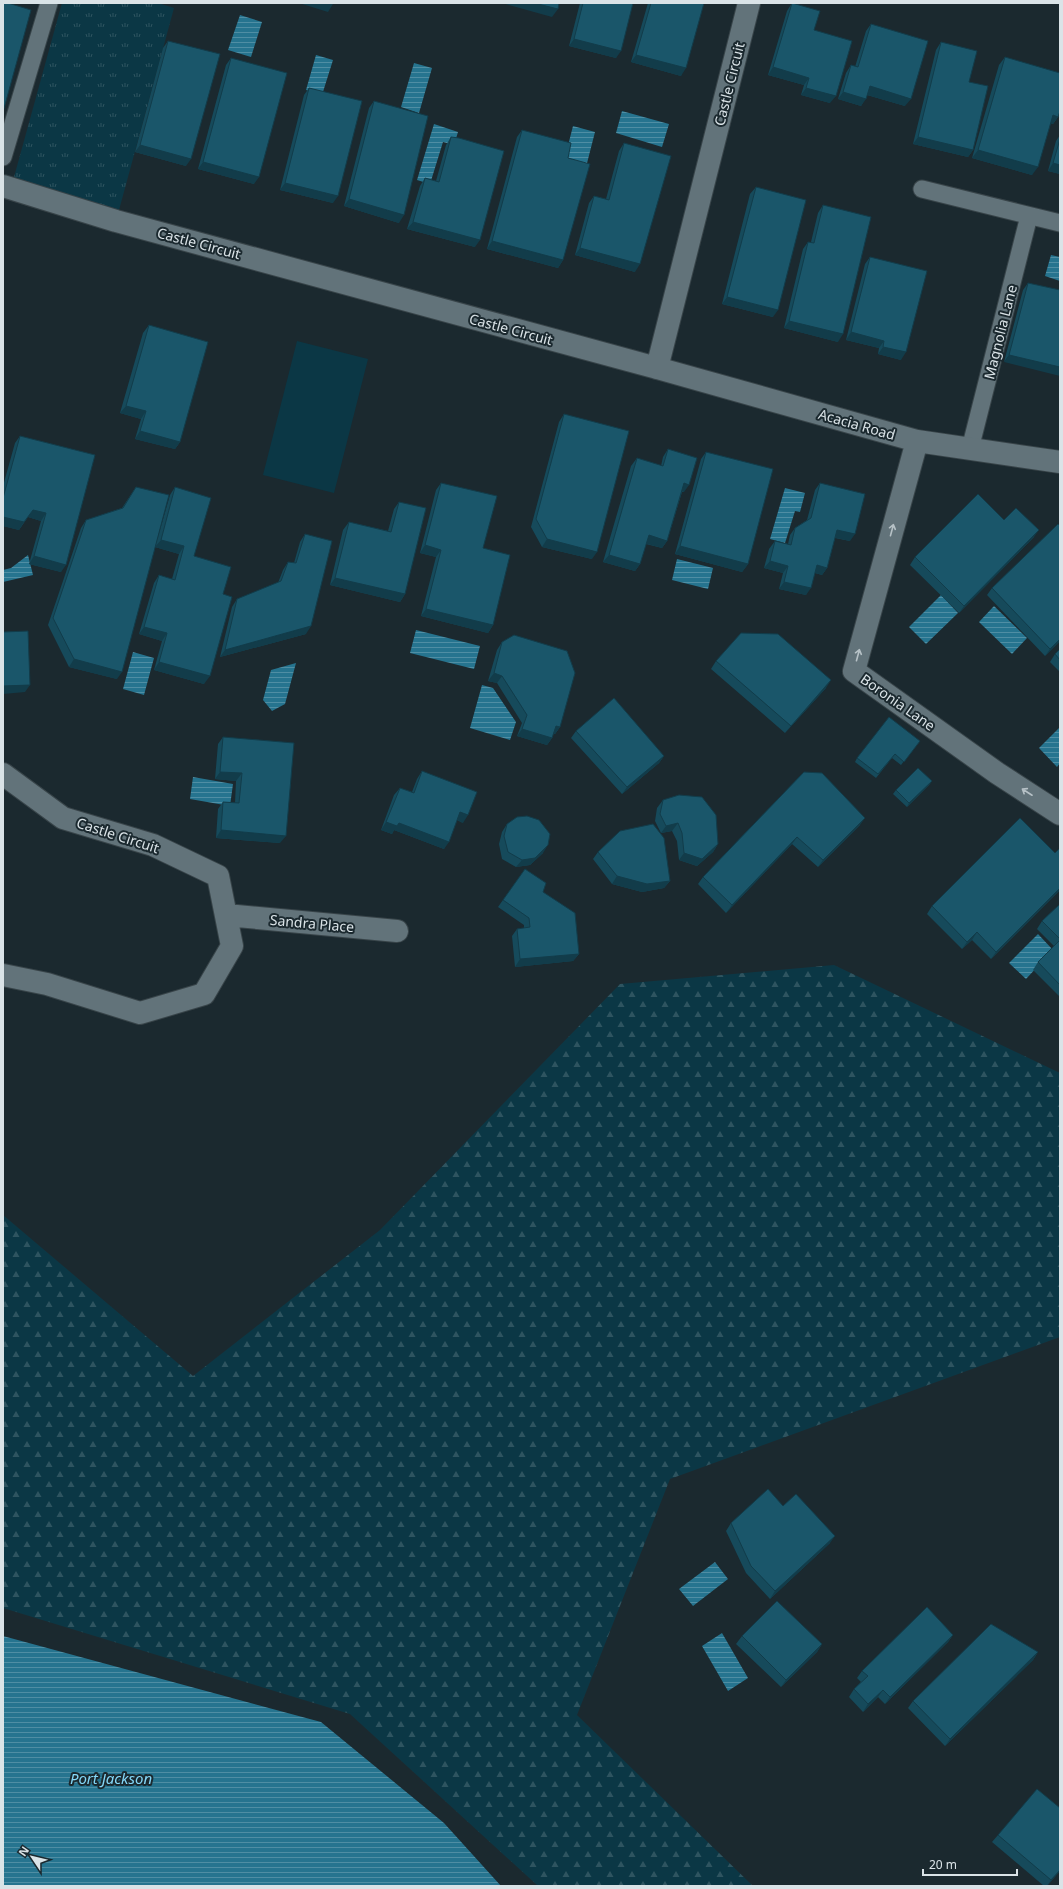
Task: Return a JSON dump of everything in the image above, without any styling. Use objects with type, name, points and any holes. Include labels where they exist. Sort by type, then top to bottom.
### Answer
[{"type":"street","name":"Castle Circuit","points":[[3,186],[116,221],[657,368],[749,3]]},
{"type":"street","name":"Acacia Road","points":[[657,368],[917,441],[1060,462]]},
{"type":"street","name":"Boronia Lane","points":[[917,441],[854,671],[997,773],[1060,814]]},
{"type":"street","name":"Castle Circuit","points":[[3,774],[63,818],[153,845],[218,876],[232,946],[204,994],[140,1013],[47,984],[3,974]]},
{"type":"street","name":"Sandra Place","points":[[226,915],[397,931]]},
{"type":"lane","points":[[3,157],[49,3]]},
{"type":"lane","points":[[922,188],[1060,224]]},
{"type":"lane","name":"Magnolia Lane","points":[[970,449],[1029,216]]},
{"type":"green space","points":[[62,3],[158,3],[174,8],[116,221],[11,188]]},
{"type":"green space","points":[[297,341],[368,359],[334,493],[263,475]]},
{"type":"green space","points":[[834,965],[1060,1073],[1060,1337],[670,1479],[577,1715],[753,1886],[538,1886],[350,1714],[3,1608],[3,1215],[193,1376],[380,1230],[620,984]]},
{"type":"water","points":[[240,15],[262,22],[251,57],[228,50]]},
{"type":"water","points":[[316,55],[333,60],[322,95],[306,90]]},
{"type":"water","points":[[414,63],[432,68],[419,113],[401,107]]},
{"type":"water","points":[[622,111],[669,124],[662,147],[616,133]]},
{"type":"water","points":[[434,124],[458,132],[454,145],[443,142],[430,184],[417,180]]},
{"type":"water","points":[[573,126],[595,132],[585,171],[563,165]]},
{"type":"water","points":[[1051,255],[1060,257],[1060,281],[1045,276]]},
{"type":"water","points":[[785,488],[805,493],[800,512],[795,511],[785,543],[770,539]]},
{"type":"water","points":[[28,555],[33,575],[3,582],[3,570],[11,568]]},
{"type":"water","points":[[677,559],[713,568],[708,589],[672,580]]},
{"type":"water","points":[[941,595],[958,613],[926,644],[909,627]]},
{"type":"water","points":[[994,606],[1027,638],[1012,654],[979,622]]},
{"type":"water","points":[[416,630],[480,646],[474,669],[410,653]]},
{"type":"water","points":[[133,652],[154,658],[144,695],[123,689]]},
{"type":"water","points":[[296,663],[285,704],[272,711],[263,700],[271,670]]},
{"type":"water","points":[[482,685],[493,688],[516,722],[510,740],[470,728]]},
{"type":"water","points":[[1060,727],[1060,763],[1057,767],[1039,748]]},
{"type":"water","points":[[193,777],[233,784],[230,806],[190,799]]},
{"type":"water","points":[[1038,934],[1053,950],[1026,979],[1009,963]]},
{"type":"water","points":[[715,1562],[728,1579],[693,1606],[679,1589]]},
{"type":"water","points":[[722,1633],[748,1678],[728,1691],[702,1646]]},
{"type":"water","name":"Port Jackson","points":[[3,1636],[321,1722],[444,1823],[501,1886],[3,1886]]},
{"type":"building","points":[[3,3],[8,3],[31,10],[3,112]]},
{"type":"building","points":[[534,3],[559,3],[558,9]]},
{"type":"building","points":[[583,3],[633,3],[621,51],[574,39]]},
{"type":"building","points":[[651,3],[704,3],[686,68],[636,55]]},
{"type":"building","points":[[792,3],[820,11],[814,30],[852,41],[836,96],[806,88],[809,78],[773,67]]},
{"type":"building","points":[[871,24],[928,41],[911,99],[870,86],[866,99],[843,92],[851,65],[858,67]]},
{"type":"building","points":[[168,41],[220,54],[191,159],[140,145]]},
{"type":"building","points":[[941,42],[977,51],[969,82],[988,86],[973,150],[918,137]]},
{"type":"building","points":[[1005,57],[1060,73],[1060,111],[1058,117],[1053,115],[1038,167],[978,150]]},
{"type":"building","points":[[231,58],[287,73],[259,177],[203,162]]},
{"type":"building","points":[[309,88],[362,101],[338,196],[285,183]]},
{"type":"building","points":[[374,101],[428,116],[404,215],[349,199]]},
{"type":"building","points":[[522,130],[571,143],[568,158],[590,164],[563,260],[492,241]]},
{"type":"building","points":[[451,137],[504,151],[480,240],[413,222],[425,178],[439,182]]},
{"type":"building","points":[[1060,139],[1060,165],[1053,163]]},
{"type":"building","points":[[624,143],[671,156],[640,264],[580,248],[594,196],[609,200]]},
{"type":"building","points":[[756,187],[806,200],[778,310],[727,297]]},
{"type":"building","points":[[823,205],[871,217],[843,334],[789,321],[808,242],[814,243]]},
{"type":"building","points":[[870,257],[927,271],[906,352],[883,347],[884,341],[851,332]]},
{"type":"building","points":[[1028,283],[1060,290],[1060,367],[1009,355]]},
{"type":"building","points":[[149,325],[208,342],[180,442],[140,431],[146,411],[126,406]]},
{"type":"building","points":[[564,414],[629,431],[597,552],[547,539],[536,519]]},
{"type":"building","points":[[20,436],[95,455],[66,565],[34,556],[46,513],[33,510],[24,522],[3,517],[3,498]]},
{"type":"building","points":[[668,449],[697,458],[689,485],[684,483],[667,541],[649,535],[640,564],[609,555],[637,458],[663,466]]},
{"type":"building","points":[[706,452],[773,469],[748,564],[680,546]]},
{"type":"building","points":[[441,483],[497,496],[483,548],[510,555],[493,625],[426,609],[441,550],[425,545]]},
{"type":"building","points":[[820,483],[865,494],[855,534],[837,530],[827,568],[817,565],[811,588],[784,582],[788,566],[770,561],[775,541],[791,545],[795,528],[811,518]]},
{"type":"building","points":[[136,487],[169,495],[122,672],[74,659],[53,618],[86,520],[123,508]]},
{"type":"building","points":[[175,487],[211,498],[194,556],[231,567],[223,594],[232,597],[210,676],[159,662],[167,633],[144,627],[159,575],[175,580],[184,546],[161,540]]},
{"type":"building","points":[[978,494],[1004,520],[1016,508],[1039,530],[964,606],[915,557]]},
{"type":"building","points":[[399,502],[426,508],[405,594],[335,578],[349,522],[391,532]]},
{"type":"building","points":[[1058,524],[1060,526],[1060,639],[1050,649],[992,588]]},
{"type":"building","points":[[305,534],[332,541],[311,626],[225,650],[237,599],[281,581],[288,562],[296,563]]},
{"type":"building","points":[[28,631],[30,685],[3,686],[3,632]]},
{"type":"building","points":[[741,633],[778,634],[831,680],[791,726],[716,661]]},
{"type":"building","points":[[514,635],[567,651],[575,673],[560,727],[556,726],[552,738],[522,729],[527,715],[502,676],[494,673],[502,642]]},
{"type":"building","points":[[1060,649],[1060,660],[1055,654]]},
{"type":"building","points":[[614,698],[664,756],[627,787],[576,731]]},
{"type":"building","points":[[889,717],[920,741],[904,762],[895,754],[878,774],[857,758]]},
{"type":"building","points":[[223,737],[294,743],[286,836],[221,830],[223,802],[239,803],[242,773],[220,772]]},
{"type":"building","points":[[918,768],[932,781],[909,803],[896,790]]},
{"type":"building","points":[[422,771],[477,792],[468,815],[460,812],[449,842],[399,823],[397,826],[386,822],[400,788],[414,793]]},
{"type":"building","points":[[804,772],[822,773],[865,818],[823,860],[797,837],[732,905],[703,877]]},
{"type":"building","points":[[679,795],[702,797],[716,815],[718,844],[702,859],[684,853],[682,833],[678,823],[666,826],[660,814],[663,800]]},
{"type":"building","points":[[527,816],[539,820],[550,834],[548,845],[535,858],[522,860],[508,852],[504,836],[507,824],[517,817]]},
{"type":"building","points":[[1020,818],[1055,853],[1059,849],[1060,850],[1060,888],[996,952],[977,932],[967,942],[932,906]]},
{"type":"building","points":[[653,824],[664,838],[670,881],[647,884],[617,876],[598,852],[620,831]]},
{"type":"building","points":[[525,869],[546,883],[543,892],[575,913],[579,954],[520,959],[517,929],[530,927],[529,918],[503,900]]},
{"type":"building","points":[[1060,904],[1060,939],[1042,921]]},
{"type":"building","points":[[1060,940],[1060,985],[1038,962]]},
{"type":"building","points":[[768,1489],[783,1506],[796,1494],[835,1536],[775,1591],[751,1566],[731,1523]]},
{"type":"building","points":[[777,1601],[822,1644],[786,1680],[742,1636]]},
{"type":"building","points":[[927,1607],[953,1635],[890,1697],[883,1690],[868,1704],[854,1689],[868,1676],[862,1671]]},
{"type":"building","points":[[991,1624],[1038,1652],[950,1739],[913,1701]]},
{"type":"building","points":[[1037,1789],[1060,1808],[1060,1870],[1051,1880],[998,1835]]}]
